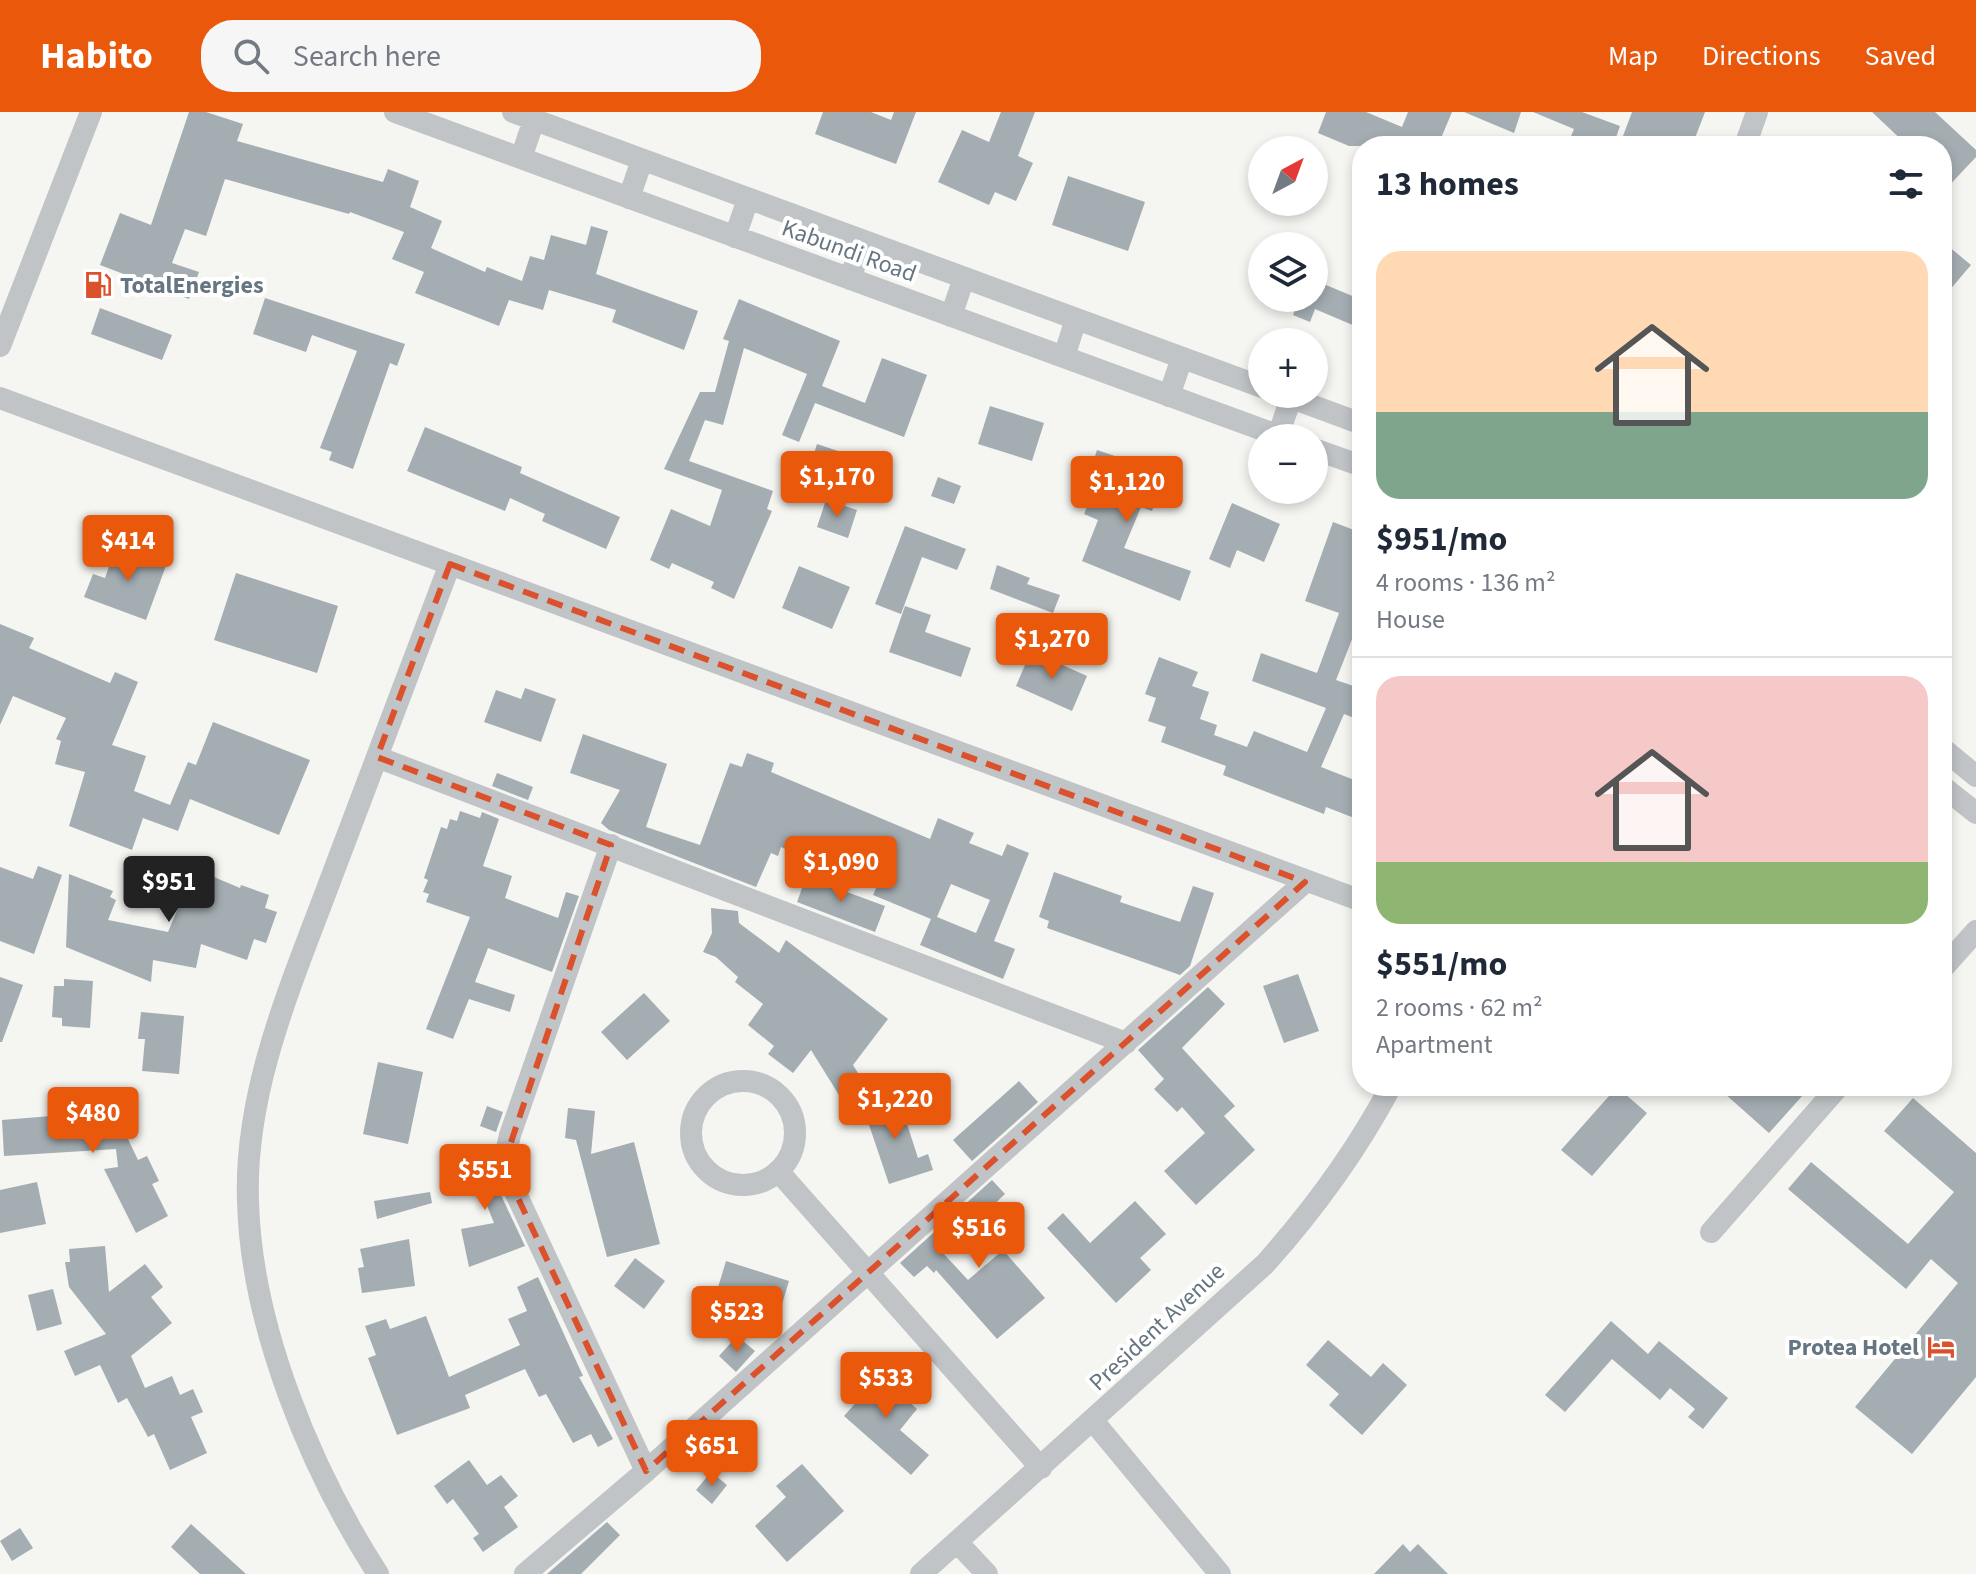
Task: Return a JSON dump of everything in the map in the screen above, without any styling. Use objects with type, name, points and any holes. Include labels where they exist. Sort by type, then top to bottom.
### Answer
[{"type":"street","points":[[0,346],[91,112]]},
{"type":"street","points":[[1749,136],[1757,112]]},
{"type":"street","name":"Kabundi Road","points":[[407,114],[1248,425]]},
{"type":"street","points":[[521,158],[523,116]]},
{"type":"street","name":"Kabundi Road","points":[[523,116],[1248,382]]},
{"type":"street","points":[[629,198],[642,160]]},
{"type":"street","points":[[735,237],[748,199]]},
{"type":"street","points":[[850,279],[863,241]]},
{"type":"street","points":[[951,316],[964,278]]},
{"type":"street","points":[[1064,357],[1076,319]]},
{"type":"street","points":[[1169,396],[1182,358]]},
{"type":"street","points":[[0,398],[1352,898]]},
{"type":"street","points":[[1319,408],[1352,420]]},
{"type":"street","points":[[1328,454],[1352,462]]},
{"type":"street","points":[[378,1574],[330,1490],[290,1403],[260,1287],[248,1202],[253,1121],[277,1023],[450,564]]},
{"type":"street","points":[[1952,756],[1976,776]]},
{"type":"street","points":[[377,757],[1126,1043]]},
{"type":"street","points":[[1952,794],[1976,813]]},
{"type":"street","points":[[611,845],[510,1135],[503,1166],[646,1471]]},
{"type":"street","points":[[525,1574],[646,1471],[1305,882]]},
{"type":"street","points":[[1952,958],[1976,931]]},
{"type":"street","points":[[745,1081],[759,1083],[782,1098],[794,1122],[794,1136],[792,1149],[778,1171],[766,1179],[740,1185],[715,1176],[704,1167],[696,1156],[691,1130],[693,1116],[708,1094],[732,1082],[745,1081]]},
{"type":"street","name":"President Avenue","points":[[921,1574],[1094,1422],[1265,1264],[1313,1211],[1360,1144],[1386,1096]]},
{"type":"street","points":[[1711,1232],[1830,1096]]},
{"type":"street","points":[[778,1171],[1041,1468]]},
{"type":"street","points":[[1094,1422],[1220,1574]]},
{"type":"street","points":[[957,1542],[987,1574]]},
{"type":"highlighted area","points":[[450,564],[1305,882],[646,1471],[503,1166],[611,845],[377,757]]},
{"type":"building","points":[[189,112],[206,112],[243,124],[237,141],[383,182],[388,169],[419,181],[410,207],[442,221],[431,248],[485,272],[487,267],[522,281],[530,256],[544,260],[551,235],[586,245],[591,226],[608,231],[596,274],[698,311],[684,350],[612,322],[616,310],[549,290],[543,310],[509,300],[499,326],[415,293],[424,272],[392,259],[404,232],[350,212],[225,179],[206,236],[185,229],[172,263],[199,272],[189,299],[100,265],[120,213],[151,225]]},
{"type":"building","points":[[823,112],[871,112],[891,120],[894,112],[916,112],[896,164],[815,134]]},
{"type":"building","points":[[1001,112],[1035,112],[1018,156],[1033,163],[1016,201],[995,192],[989,205],[938,182],[962,130],[989,142]]},
{"type":"building","points":[[1326,112],[1366,112],[1402,127],[1408,112],[1452,112],[1442,136],[1352,136],[1352,146],[1349,146],[1318,133]]},
{"type":"building","points":[[1464,112],[1521,112],[1514,133]]},
{"type":"building","points":[[1533,112],[1582,112],[1620,126],[1616,136],[1571,136],[1574,129]]},
{"type":"building","points":[[1632,112],[1705,112],[1696,136],[1623,136]]},
{"type":"building","points":[[1872,112],[1935,112],[1976,150],[1976,157],[1952,182],[1952,136],[1897,136]]},
{"type":"building","points":[[1068,176],[1145,202],[1128,251],[1052,225]]},
{"type":"building","points":[[1952,249],[1971,265],[1952,287]]},
{"type":"building","points":[[1328,286],[1352,296],[1352,325],[1322,312],[1328,312]]},
{"type":"building","points":[[265,298],[405,344],[397,366],[390,363],[353,469],[329,460],[332,452],[320,448],[357,351],[312,335],[306,352],[253,334]]},
{"type":"building","points":[[739,299],[840,341],[822,386],[865,403],[882,358],[927,375],[904,437],[815,403],[799,442],[782,435],[807,374],[744,348],[723,425],[705,420],[689,461],[773,491],[767,509],[772,511],[734,599],[711,588],[714,582],[672,563],[669,569],[650,560],[671,509],[710,526],[722,490],[664,469],[700,392],[715,392],[729,341],[723,339]]},
{"type":"building","points":[[100,308],[172,335],[162,360],[91,334]]},
{"type":"building","points":[[1294,312],[1314,312],[1310,322],[1293,315]]},
{"type":"building","points":[[990,406],[1044,423],[1032,461],[978,444]]},
{"type":"building","points":[[425,427],[522,467],[520,473],[620,517],[606,549],[542,521],[545,514],[510,498],[505,511],[407,471]]},
{"type":"building","points":[[817,444],[838,451],[833,467],[812,460]]},
{"type":"building","points":[[1097,450],[1165,473],[1152,511],[1141,507],[1124,548],[1191,571],[1180,601],[1082,561],[1098,520],[1084,514],[1094,491],[1085,488]]},
{"type":"building","points":[[938,477],[961,486],[954,504],[931,496]]},
{"type":"building","points":[[826,500],[857,510],[848,538],[817,527]]},
{"type":"building","points":[[1232,503],[1280,524],[1264,562],[1237,550],[1230,568],[1209,559]]},
{"type":"building","points":[[1333,522],[1352,529],[1352,639],[1336,680],[1352,686],[1352,717],[1344,714],[1321,767],[1352,779],[1352,817],[1326,807],[1324,814],[1223,775],[1226,766],[1161,742],[1166,727],[1148,721],[1156,698],[1145,694],[1159,657],[1198,672],[1192,686],[1209,692],[1200,719],[1217,725],[1214,735],[1247,747],[1254,731],[1307,752],[1326,708],[1252,681],[1261,653],[1317,673],[1339,613],[1305,601]]},
{"type":"building","points":[[905,526],[966,549],[957,570],[922,557],[901,614],[875,604]]},
{"type":"building","points":[[117,544],[167,563],[146,620],[84,597],[93,574],[105,578]]},
{"type":"building","points":[[997,565],[1030,578],[1027,584],[1060,595],[1053,613],[990,589]]},
{"type":"building","points":[[799,566],[850,587],[832,629],[782,608]]},
{"type":"building","points":[[236,573],[338,606],[317,673],[214,640]]},
{"type":"building","points":[[905,606],[931,615],[925,632],[971,648],[961,677],[889,652]]},
{"type":"building","points":[[0,624],[34,638],[29,648],[110,683],[115,672],[138,682],[112,745],[146,756],[134,791],[170,805],[188,762],[196,765],[213,722],[310,760],[279,835],[190,799],[178,831],[143,818],[132,850],[69,826],[85,772],[55,764],[61,741],[56,739],[66,718],[13,696],[0,725]]},
{"type":"building","points":[[1031,651],[1087,676],[1072,711],[1016,686]]},
{"type":"building","points":[[525,688],[556,699],[541,742],[484,722],[496,690],[521,699]]},
{"type":"building","points":[[583,734],[667,764],[646,827],[700,845],[730,763],[742,767],[747,753],[774,763],[771,772],[930,839],[938,818],[974,833],[969,843],[1002,856],[1007,844],[1029,853],[994,941],[1015,949],[1003,979],[920,945],[931,919],[873,895],[885,868],[826,842],[816,863],[781,847],[778,856],[771,853],[756,887],[609,830],[601,823],[620,790],[570,773]],"holes":[[[951,884],[990,900],[976,933],[937,917]]]},
{"type":"building","points":[[497,773],[533,787],[528,800],[492,786]]},
{"type":"building","points":[[460,811],[480,818],[482,812],[499,819],[483,866],[512,876],[505,898],[558,918],[566,892],[579,896],[552,972],[488,948],[475,982],[515,995],[510,1012],[469,999],[453,1039],[426,1029],[470,917],[426,902],[429,894],[423,892],[428,880],[424,878],[441,827],[447,829],[450,819],[457,821]]},
{"type":"building","points":[[176,861],[240,888],[241,885],[269,895],[265,908],[277,912],[266,943],[254,939],[247,960],[201,944],[196,968],[153,960],[151,982],[66,947],[69,874],[113,891],[110,897],[116,900],[108,920],[168,932],[186,889],[168,881]]},
{"type":"building","points":[[38,866],[62,875],[34,954],[0,941],[0,867],[33,879]]},
{"type":"building","points":[[1054,872],[1122,896],[1120,902],[1180,922],[1193,886],[1214,893],[1190,966],[1180,975],[1047,928],[1049,921],[1039,917]]},
{"type":"building","points":[[806,877],[885,906],[875,932],[797,902]]},
{"type":"building","points":[[711,908],[738,911],[739,923],[779,953],[786,940],[888,1019],[853,1065],[863,1081],[839,1095],[811,1050],[793,1073],[768,1054],[774,1046],[748,1025],[763,1004],[735,982],[738,977],[716,957],[703,952],[712,933]]},
{"type":"building","points":[[1298,974],[1319,1031],[1284,1043],[1263,986]]},
{"type":"building","points":[[0,977],[23,985],[2,1042],[0,1042]]},
{"type":"building","points":[[64,979],[93,981],[90,1028],[62,1026],[62,1018],[52,1017],[54,986],[64,986]]},
{"type":"building","points":[[1208,987],[1225,1004],[1182,1048],[1235,1106],[1224,1116],[1255,1150],[1196,1205],[1164,1171],[1205,1133],[1182,1107],[1177,1112],[1154,1089],[1164,1079],[1138,1050]]},
{"type":"building","points":[[644,993],[670,1021],[627,1060],[601,1032]]},
{"type":"building","points":[[141,1012],[184,1016],[179,1074],[142,1071],[145,1039],[138,1039]]},
{"type":"building","points":[[378,1062],[423,1072],[408,1144],[363,1134]]},
{"type":"building","points":[[1019,1081],[1038,1102],[972,1161],[953,1140]]},
{"type":"building","points":[[898,1096],[918,1158],[928,1154],[933,1170],[889,1184],[863,1107]]},
{"type":"building","points":[[1609,1096],[1627,1096],[1647,1113],[1592,1176],[1561,1150]]},
{"type":"building","points":[[1727,1096],[1802,1096],[1769,1133]]},
{"type":"building","points":[[1913,1098],[1976,1153],[1976,1377],[1912,1454],[1855,1407],[1958,1283],[1931,1259],[1906,1289],[1788,1189],[1811,1162],[1908,1244],[1954,1192],[1884,1131]]},
{"type":"building","points":[[487,1106],[503,1112],[496,1132],[480,1126]]},
{"type":"building","points":[[568,1108],[595,1111],[591,1154],[634,1142],[660,1244],[607,1257],[576,1140],[565,1138]]},
{"type":"building","points":[[113,1111],[129,1115],[128,1139],[138,1160],[147,1156],[159,1181],[152,1184],[168,1216],[136,1233],[104,1169],[118,1167],[116,1149],[4,1156],[2,1120]]},
{"type":"building","points":[[485,1153],[490,1172],[525,1246],[469,1267],[461,1229],[494,1223],[480,1188],[457,1195],[448,1163]]},
{"type":"building","points":[[992,1180],[1005,1194],[943,1253],[968,1280],[1003,1250],[1045,1298],[997,1339],[936,1270],[934,1273],[927,1266],[914,1277],[900,1263]]},
{"type":"building","points":[[37,1182],[46,1224],[0,1233],[0,1190]]},
{"type":"building","points":[[430,1192],[432,1203],[377,1219],[374,1201]]},
{"type":"building","points":[[1135,1201],[1166,1234],[1140,1258],[1151,1270],[1116,1303],[1047,1228],[1063,1213],[1090,1243]]},
{"type":"building","points":[[409,1239],[415,1286],[362,1293],[358,1268],[364,1267],[360,1249]]},
{"type":"building","points":[[105,1246],[109,1292],[145,1264],[163,1287],[151,1297],[172,1323],[131,1356],[145,1388],[172,1376],[180,1395],[193,1389],[203,1412],[191,1417],[207,1453],[170,1470],[154,1434],[148,1437],[127,1398],[118,1403],[100,1365],[75,1376],[64,1351],[106,1334],[69,1287],[65,1262],[70,1262],[69,1249]]},
{"type":"building","points":[[635,1258],[665,1281],[644,1309],[614,1286]]},
{"type":"building","points":[[726,1261],[789,1281],[779,1314],[716,1294]]},
{"type":"building","points":[[538,1277],[583,1376],[579,1377],[613,1439],[598,1447],[591,1434],[573,1443],[546,1394],[539,1397],[525,1369],[465,1395],[470,1408],[397,1435],[368,1358],[376,1355],[365,1326],[386,1319],[390,1329],[426,1316],[449,1377],[520,1345],[508,1319],[527,1311],[517,1287]]},
{"type":"building","points":[[53,1289],[62,1324],[37,1331],[28,1295]]},
{"type":"building","points":[[1611,1321],[1648,1354],[1659,1341],[1728,1398],[1703,1429],[1688,1417],[1695,1409],[1670,1388],[1660,1400],[1612,1359],[1565,1412],[1545,1395]]},
{"type":"building","points":[[737,1336],[755,1351],[736,1372],[719,1356]]},
{"type":"building","points":[[1328,1340],[1371,1377],[1383,1363],[1407,1385],[1362,1435],[1329,1405],[1339,1394],[1306,1365]]},
{"type":"building","points":[[867,1364],[917,1409],[900,1430],[929,1455],[911,1475],[844,1416],[868,1389],[855,1377]]},
{"type":"building","points":[[469,1460],[487,1485],[501,1475],[518,1496],[504,1507],[518,1527],[483,1552],[473,1538],[479,1534],[453,1499],[447,1504],[434,1486]]},
{"type":"building","points":[[802,1464],[844,1511],[787,1562],[755,1526],[786,1497],[776,1486]]},
{"type":"building","points":[[711,1472],[727,1485],[712,1504],[696,1490]]},
{"type":"building","points":[[607,1522],[620,1535],[581,1574],[547,1574]]},
{"type":"building","points":[[191,1524],[246,1574],[200,1574],[171,1547]]},
{"type":"building","points":[[20,1528],[33,1548],[12,1561],[0,1541]]},
{"type":"building","points":[[1403,1544],[1410,1552],[1418,1544],[1448,1574],[1374,1574]]},
{"type":"place","name":"TotalEnergies","points":[[98,285]]},
{"type":"place","name":"Protea Hotel","points":[[1941,1347]]}]
